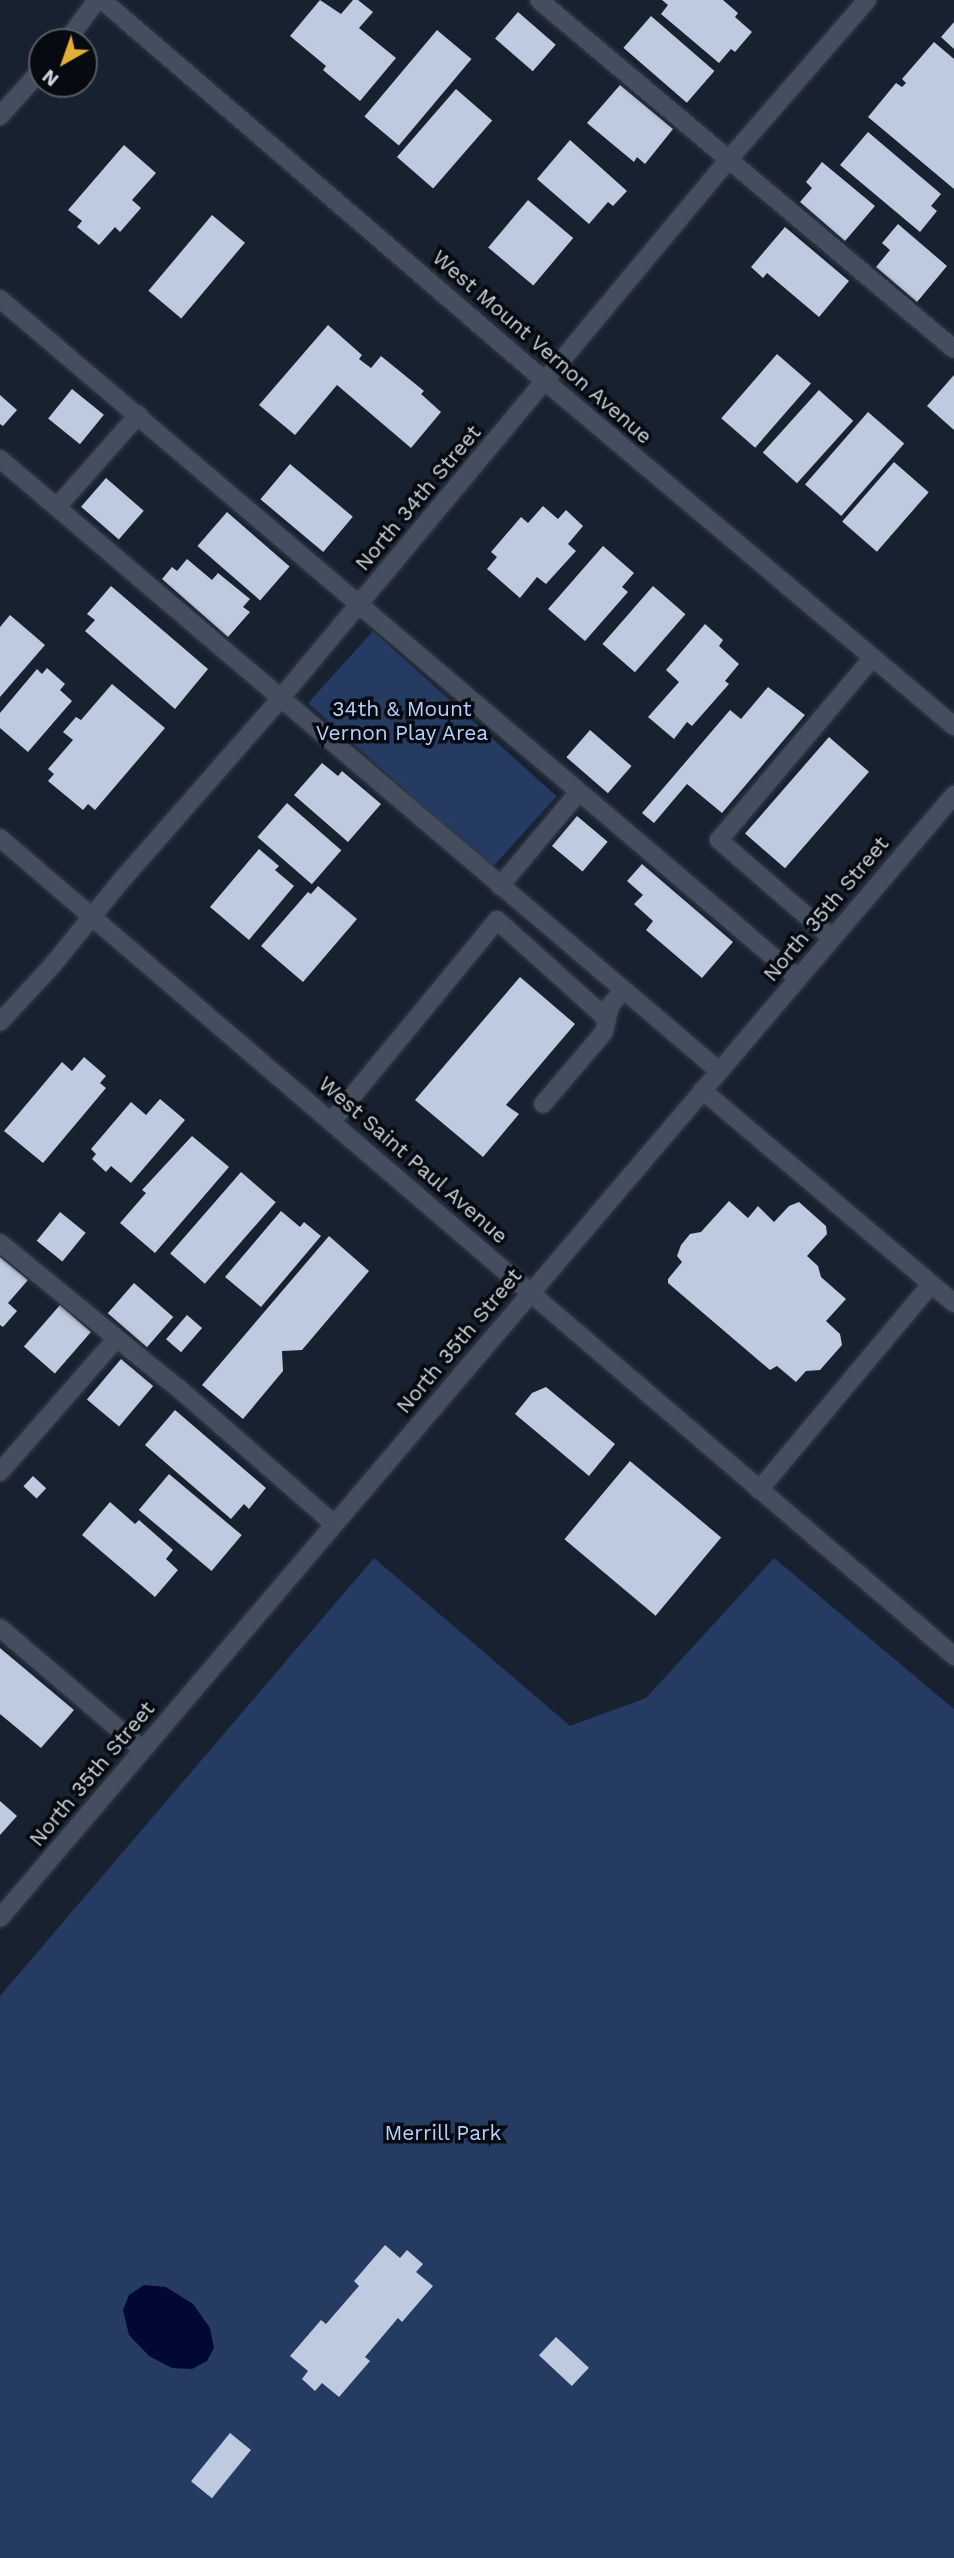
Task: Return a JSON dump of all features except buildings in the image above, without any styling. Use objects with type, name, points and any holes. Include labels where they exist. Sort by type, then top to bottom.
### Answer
[{"type":"street","points":[[76,28],[97,0]]},
{"type":"street","name":"West Mount Vernon Avenue","points":[[102,0],[546,382],[954,726]]},
{"type":"street","points":[[539,0],[954,349]]},
{"type":"street","name":"North 34th Street","points":[[0,1022],[51,967],[280,699],[729,159],[867,0]]},
{"type":"street","points":[[0,116],[28,85]]},
{"type":"street","points":[[0,299],[798,978]]},
{"type":"street","points":[[57,508],[138,415]]},
{"type":"street","points":[[0,459],[719,1071]]},
{"type":"street","points":[[832,938],[719,840],[873,657]]},
{"type":"street","points":[[500,886],[579,792]]},
{"type":"street","name":"North 35th Street","points":[[0,1918],[954,795]]},
{"type":"street","name":"West Saint Paul Avenue","points":[[0,838],[954,1656]]},
{"type":"street","points":[[331,1121],[496,920],[607,1019]]},
{"type":"street","points":[[543,1104],[604,1032],[610,1006],[623,990]]},
{"type":"street","points":[[702,1090],[954,1303]]},
{"type":"street","points":[[0,1243],[115,1340],[178,1388],[333,1524]]},
{"type":"street","points":[[759,1490],[931,1284]]},
{"type":"street","points":[[0,1472],[115,1340]]},
{"type":"street","points":[[0,1628],[142,1749]]},
{"type":"green space","name":"34th & Mount Vernon Play Area","points":[[373,631],[557,796],[492,868],[308,703]]},
{"type":"green space","name":"Merrill Park","points":[[374,1558],[570,1726],[646,1698],[774,1558],[954,1709],[954,2558],[0,2558],[0,1996]]},
{"type":"shaded area","points":[[144,2285],[166,2287],[193,2304],[210,2328],[214,2348],[207,2361],[192,2369],[172,2368],[149,2356],[129,2335],[123,2310],[129,2295]]}]
